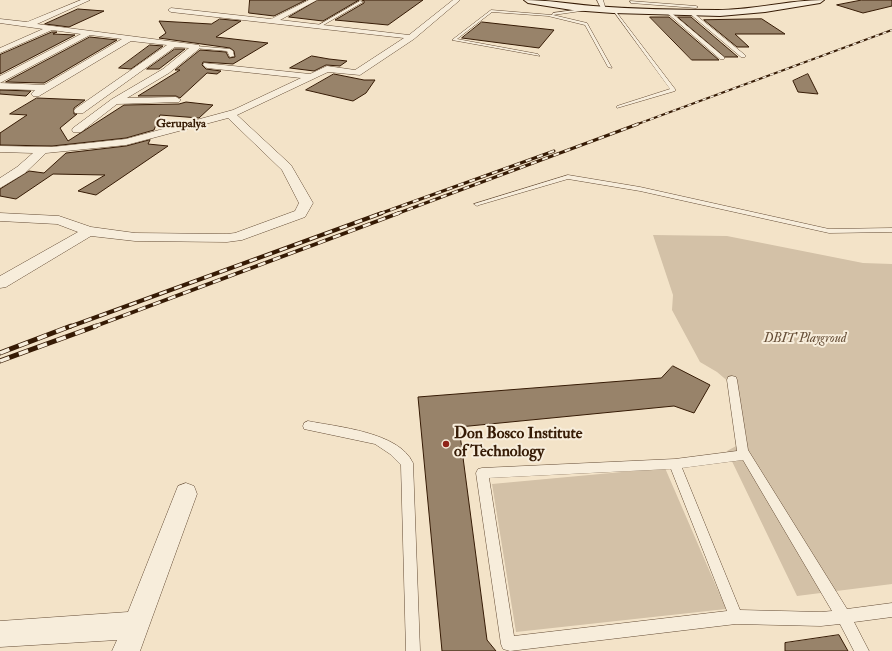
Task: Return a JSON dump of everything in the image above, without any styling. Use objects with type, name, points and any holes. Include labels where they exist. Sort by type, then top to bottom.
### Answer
[{"type":"main road","points":[[528,0],[590,8],[609,9],[631,4],[667,11],[693,10],[744,12],[820,0]]},
{"type":"street","points":[[30,24],[87,0]]},
{"type":"street","points":[[273,21],[314,0]]},
{"type":"street","points":[[0,149],[43,150],[126,142],[238,112],[310,76],[328,69],[357,73],[410,36],[457,0]]},
{"type":"street","points":[[600,0],[609,9]]},
{"type":"street","points":[[170,10],[410,36]]},
{"type":"street","points":[[0,21],[196,47]]},
{"type":"street","points":[[0,51],[52,28]]},
{"type":"street","points":[[0,80],[89,33]]},
{"type":"street","points":[[36,94],[130,38]]},
{"type":"street","points":[[79,111],[174,44]]},
{"type":"street","points":[[77,130],[115,101],[166,71],[196,47]]},
{"type":"street","points":[[207,64],[310,76]]},
{"type":"street","points":[[0,86],[45,88]]},
{"type":"street","points":[[115,101],[176,100]]},
{"type":"street","points":[[0,217],[59,220],[89,230],[135,237],[232,238],[300,214],[306,203],[288,168],[230,114]]},
{"type":"street","points":[[0,184],[21,170],[43,150]]},
{"type":"street","points":[[0,283],[89,230]]},
{"type":"street","points":[[126,651],[186,494]]},
{"type":"street","points":[[0,634],[136,624]]},
{"type":"lane","points":[[319,26],[361,2]]},
{"type":"lane","points":[[631,4],[693,10],[743,56]]},
{"type":"lane","points":[[548,15],[590,8]]},
{"type":"lane","points":[[609,9],[672,90],[619,107]]},
{"type":"lane","points":[[538,55],[454,40],[491,11],[548,15],[588,25],[610,67]]},
{"type":"lane","points":[[667,11],[722,58]]},
{"type":"lane","points":[[196,47],[228,50],[232,56]]},
{"type":"lane","points":[[477,204],[568,177],[640,189],[829,230],[892,230]]},
{"type":"lane","points":[[732,380],[743,451],[843,616],[862,651]]},
{"type":"lane","points":[[308,426],[377,440],[394,450],[407,463],[413,651]]},
{"type":"lane","points":[[745,455],[675,464],[482,473],[508,644],[736,617],[821,619],[892,610]]},
{"type":"lane","points":[[675,464],[736,617]]},
{"type":"green space","name":"DBIT Playgroud","points":[[653,235],[727,236],[863,263],[892,264],[892,584],[797,596],[727,451],[747,440],[737,389],[717,372],[700,362],[672,310],[673,295]]},
{"type":"green space","points":[[665,468],[726,609],[516,632],[492,484]]},
{"type":"building","points":[[250,0],[306,0],[274,16],[249,13]]},
{"type":"building","points":[[318,0],[359,0],[323,21],[289,17]]},
{"type":"building","points":[[362,0],[423,0],[388,25],[335,20],[364,3]]},
{"type":"building","points":[[862,0],[892,0],[892,6],[863,13],[837,5]]},
{"type":"building","points":[[78,9],[104,11],[69,27],[45,24]]},
{"type":"building","points":[[650,17],[669,17],[719,60],[692,60]]},
{"type":"building","points":[[678,17],[691,17],[738,57],[725,57]]},
{"type":"building","points":[[220,19],[241,21],[216,37],[268,43],[233,64],[203,62],[202,65],[206,69],[221,71],[217,74],[207,73],[180,98],[176,96],[138,96],[180,70],[175,70],[200,50],[226,52],[229,58],[235,57],[234,51],[230,48],[159,38],[166,33],[159,21],[211,24]]},
{"type":"building","points":[[762,19],[785,34],[735,34],[749,47],[737,47],[704,20]]},
{"type":"building","points":[[482,22],[554,30],[539,48],[462,38]]},
{"type":"building","points":[[52,32],[57,32],[53,34],[75,35],[0,74],[0,55]]},
{"type":"building","points":[[90,37],[117,40],[44,83],[6,82]]},
{"type":"building","points":[[150,45],[163,46],[131,69],[119,68]]},
{"type":"building","points":[[175,49],[185,49],[159,69],[147,69]]},
{"type":"building","points":[[312,56],[347,61],[340,66],[326,65],[314,71],[290,68]]},
{"type":"building","points":[[334,74],[364,80],[375,80],[366,93],[353,101],[306,90]]},
{"type":"building","points":[[808,74],[818,94],[798,92],[793,81]]},
{"type":"building","points":[[0,90],[31,91],[26,96],[0,94]]},
{"type":"building","points":[[37,98],[85,100],[74,108],[74,114],[77,114],[60,128],[68,141],[124,105],[179,104],[186,102],[213,105],[199,118],[160,115],[154,130],[126,138],[52,146],[0,145],[0,133],[27,115],[10,114]]},
{"type":"building","points":[[150,140],[148,144],[168,146],[96,195],[78,191],[105,175],[53,174],[16,199],[0,196],[0,189],[29,171],[44,173],[66,153],[126,146]]},
{"type":"building","points":[[673,366],[710,385],[694,413],[674,406],[459,427],[487,640],[496,651],[442,651],[418,397],[661,378]]},
{"type":"building","points":[[839,635],[848,651],[785,651],[785,643]]},
{"type":"railway","points":[[635,125],[892,30]]},
{"type":"railway","points":[[396,214],[638,124]]},
{"type":"railway","points":[[379,214],[554,151]]},
{"type":"railway","points":[[69,327],[382,213]]},
{"type":"railway","points":[[93,327],[399,213]]},
{"type":"railway","points":[[0,353],[71,326]]},
{"type":"railway","points":[[0,361],[96,326]]},
{"type":"place","name":"Don Bosco Institute of Technology","points":[[446,444]]},
{"type":"district","name":"Gerupalya","points":[[181,124]]}]
